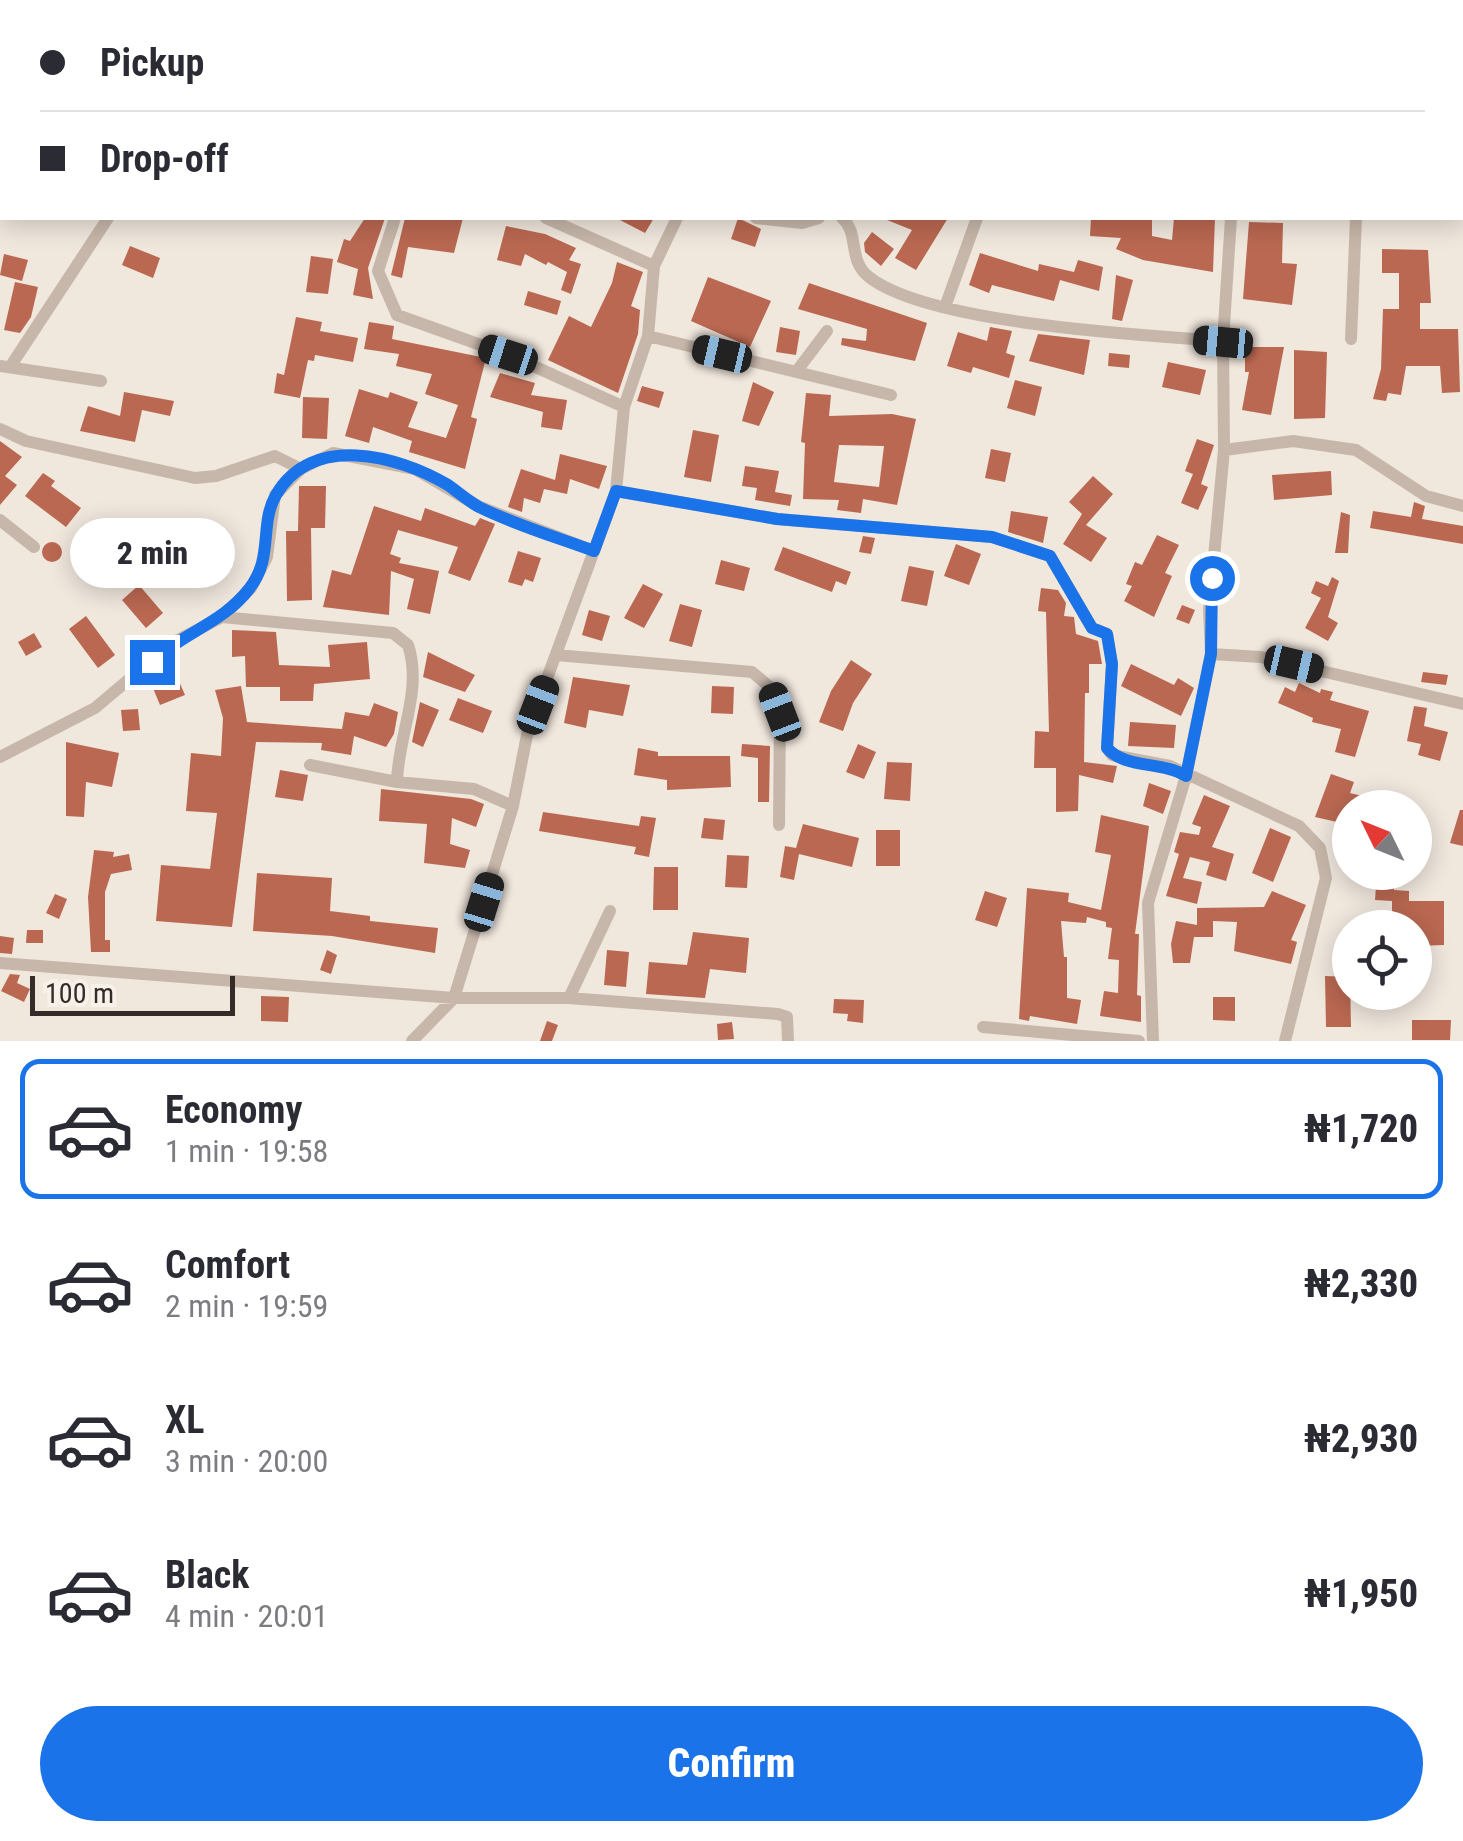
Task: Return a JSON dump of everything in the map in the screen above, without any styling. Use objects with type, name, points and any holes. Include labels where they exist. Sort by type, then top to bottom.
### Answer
[{"type":"street","points":[[101,381],[5,367],[107,220]]},
{"type":"street","points":[[394,220],[378,271],[397,316],[508,355],[624,406]]},
{"type":"street","points":[[550,220],[654,266]]},
{"type":"street","points":[[412,1041],[454,998],[513,806],[528,730],[616,491],[624,406],[648,336],[654,266],[675,220]]},
{"type":"street","points":[[774,220],[812,220]]},
{"type":"street","points":[[844,220],[850,225],[852,256],[863,273],[880,286],[945,308],[1109,333],[1223,342]]},
{"type":"street","points":[[945,308],[976,220]]},
{"type":"street","points":[[1152,1041],[1148,903],[1186,776],[1211,654],[1208,610],[1224,450],[1223,342],[1232,220]]},
{"type":"street","points":[[1351,339],[1356,220]]},
{"type":"street","points":[[796,372],[827,331]]},
{"type":"street","points":[[648,336],[891,395]]},
{"type":"street","points":[[0,429],[26,441],[196,478],[216,476],[275,456],[301,469]]},
{"type":"street","points":[[1224,450],[1293,440],[1356,450],[1426,496],[1463,506]]},
{"type":"street","points":[[0,757],[95,708],[172,642],[222,617],[251,588],[266,557],[275,496],[301,469],[334,453],[415,469],[478,506],[594,551]]},
{"type":"street","points":[[616,491],[777,519],[992,537],[1050,556],[1092,628],[1107,634],[1112,664],[1107,748],[1121,759],[1170,766],[1299,826],[1320,848],[1326,878],[1285,1041]]},
{"type":"street","points":[[0,520],[34,547]]},
{"type":"street","points":[[222,617],[393,633],[402,638],[414,663],[414,682],[398,745],[397,782]]},
{"type":"street","points":[[556,654],[752,672],[771,688],[780,712],[779,825]]},
{"type":"street","points":[[1211,654],[1278,661],[1463,704]]},
{"type":"street","points":[[310,765],[397,782],[474,789],[513,806]]},
{"type":"street","points":[[569,998],[610,911]]},
{"type":"street","points":[[0,964],[454,998],[569,998],[778,1014],[787,1017],[788,1041]]},
{"type":"street","points":[[982,1028],[1140,1041]]},
{"type":"building","points":[[364,220],[384,220],[368,268],[373,299],[353,295],[358,269],[337,262],[344,239],[350,241]]},
{"type":"building","points":[[405,220],[462,220],[454,253],[408,247],[402,278],[391,275]]},
{"type":"building","points":[[620,220],[653,220],[645,233]]},
{"type":"building","points":[[737,220],[761,229],[755,247],[731,239]]},
{"type":"building","points":[[887,220],[947,220],[916,270],[895,258],[912,230]]},
{"type":"building","points":[[1091,220],[1152,220],[1152,236],[1172,240],[1174,220],[1215,220],[1213,272],[1143,260],[1116,249],[1121,238],[1090,236]]},
{"type":"building","points":[[1249,222],[1283,223],[1282,263],[1297,264],[1292,305],[1243,299]]},
{"type":"building","points":[[506,226],[545,234],[576,248],[569,260],[581,264],[571,294],[561,290],[567,272],[548,262],[546,265],[525,254],[521,266],[497,260]]},
{"type":"building","points":[[872,232],[894,249],[881,266],[865,252],[864,243]]},
{"type":"building","points":[[130,246],[160,258],[153,278],[122,265]]},
{"type":"building","points":[[1382,249],[1428,250],[1431,303],[1420,303],[1420,329],[1458,329],[1460,392],[1442,393],[1440,366],[1406,366],[1401,395],[1388,393],[1386,401],[1373,399],[1381,369],[1383,309],[1399,309],[1399,273],[1382,273]]},
{"type":"building","points":[[980,253],[1038,271],[1039,264],[1074,272],[1078,260],[1103,267],[1099,291],[1060,280],[1054,301],[992,285],[989,293],[969,285]]},
{"type":"building","points":[[4,254],[28,260],[22,281],[0,275]]},
{"type":"building","points":[[311,256],[333,259],[328,294],[306,292]]},
{"type":"building","points":[[617,262],[643,272],[631,306],[640,310],[638,334],[618,393],[548,360],[569,316],[591,327],[612,283]]},
{"type":"building","points":[[1116,275],[1133,280],[1122,321],[1112,319]]},
{"type":"building","points":[[708,277],[771,301],[750,347],[691,321]]},
{"type":"building","points":[[15,282],[38,287],[31,317],[20,333],[4,330]]},
{"type":"building","points":[[809,283],[927,323],[915,361],[841,345],[842,338],[866,341],[867,329],[798,309]]},
{"type":"building","points":[[528,291],[561,301],[557,315],[524,305]]},
{"type":"building","points":[[296,317],[322,322],[320,331],[358,338],[353,362],[315,355],[314,361],[308,360],[300,398],[274,393],[277,373],[284,375]]},
{"type":"building","points":[[369,322],[394,326],[392,339],[486,358],[471,417],[477,419],[465,469],[409,452],[412,441],[373,427],[369,443],[345,436],[359,389],[388,398],[390,392],[418,402],[408,427],[446,438],[458,405],[425,394],[432,374],[396,366],[399,354],[364,349]]},
{"type":"building","points":[[780,327],[800,331],[796,355],[776,352]]},
{"type":"building","points":[[990,327],[1012,331],[1006,353],[1015,356],[1009,378],[973,367],[971,373],[947,366],[958,332],[987,341]]},
{"type":"building","points":[[1038,334],[1090,340],[1084,375],[1029,361]]},
{"type":"building","points":[[1245,347],[1284,347],[1271,415],[1242,410],[1249,372],[1245,372]]},
{"type":"building","points":[[1294,350],[1327,352],[1325,418],[1294,419]]},
{"type":"building","points":[[1109,353],[1130,355],[1129,368],[1108,366]]},
{"type":"building","points":[[1168,362],[1206,370],[1200,395],[1162,387]]},
{"type":"building","points":[[500,373],[535,383],[531,395],[567,400],[562,430],[541,427],[543,412],[490,397]]},
{"type":"building","points":[[1015,380],[1042,387],[1035,416],[1007,408]]},
{"type":"building","points":[[753,382],[774,392],[759,426],[742,421]]},
{"type":"building","points":[[642,386],[664,392],[659,408],[637,401]]},
{"type":"building","points":[[124,392],[174,401],[170,416],[142,410],[135,442],[80,431],[88,406],[120,416]]},
{"type":"building","points":[[806,393],[831,395],[829,416],[892,414],[916,419],[897,505],[863,499],[861,513],[837,510],[839,500],[803,499],[805,443],[801,442]],"holes":[[[839,445],[884,446],[879,487],[834,482]]]},
{"type":"building","points":[[303,397],[329,398],[327,439],[302,438]]},
{"type":"building","points":[[693,430],[719,435],[711,482],[684,477]]},
{"type":"building","points":[[1197,439],[1214,445],[1201,484],[1208,487],[1198,510],[1181,503],[1193,474],[1185,471]]},
{"type":"building","points":[[0,441],[22,457],[5,476],[17,485],[0,505]]},
{"type":"building","points":[[991,449],[1011,453],[1005,482],[985,478]]},
{"type":"building","points":[[560,454],[607,466],[599,489],[570,479],[567,494],[544,489],[540,503],[524,498],[522,512],[508,507],[521,469],[555,480]]},
{"type":"building","points":[[745,466],[779,471],[775,492],[792,495],[790,506],[755,500],[757,488],[742,486]]},
{"type":"building","points":[[1331,471],[1332,495],[1274,500],[1272,475]]},
{"type":"building","points":[[43,473],[55,481],[51,486],[81,508],[66,527],[25,496]]},
{"type":"building","points":[[1093,476],[1113,494],[1086,525],[1107,538],[1091,562],[1063,544],[1082,514],[1069,502]]},
{"type":"building","points":[[299,486],[326,486],[325,528],[311,528],[312,600],[287,601],[286,531],[298,531]]},
{"type":"building","points":[[1414,502],[1425,506],[1422,519],[1463,526],[1463,544],[1370,528],[1373,511],[1411,517]]},
{"type":"building","points":[[374,506],[421,521],[425,508],[475,526],[480,518],[495,524],[470,581],[448,573],[458,547],[398,530],[390,554],[401,558],[399,563],[439,571],[430,614],[407,609],[414,579],[391,571],[389,615],[323,607],[332,570],[351,575]]},
{"type":"building","points":[[1011,511],[1048,517],[1043,543],[1008,532]]},
{"type":"building","points":[[1341,512],[1350,515],[1348,553],[1335,553]]},
{"type":"building","points":[[1157,535],[1179,545],[1165,573],[1172,576],[1154,617],[1124,601],[1132,586],[1126,584],[1135,562],[1142,565]]},
{"type":"building","points":[[863,536],[875,538],[871,554],[859,552]]},
{"type":"building","points":[[52,542],[62,552],[52,562],[42,552]]},
{"type":"building","points":[[956,544],[981,554],[969,585],[944,576]]},
{"type":"building","points":[[783,547],[851,572],[846,585],[836,581],[832,592],[774,570]]},
{"type":"building","points":[[518,551],[541,558],[533,582],[525,579],[522,586],[508,582]]},
{"type":"building","points":[[721,560],[750,568],[744,591],[715,584]]},
{"type":"building","points":[[909,566],[934,571],[927,606],[901,601]]},
{"type":"building","points":[[1332,577],[1339,581],[1328,617],[1338,623],[1328,641],[1305,628],[1321,598],[1311,593],[1316,581],[1328,586]]},
{"type":"building","points":[[643,584],[663,594],[644,628],[624,618]]},
{"type":"building","points":[[139,585],[163,613],[146,628],[122,600]]},
{"type":"building","points":[[1041,588],[1058,590],[1066,603],[1064,616],[1074,617],[1076,634],[1098,641],[1102,664],[1089,664],[1084,762],[1117,766],[1113,783],[1079,775],[1078,811],[1056,812],[1056,768],[1034,768],[1035,731],[1049,732],[1046,612],[1038,611]]},
{"type":"building","points":[[680,604],[702,610],[692,647],[669,641]]},
{"type":"building","points":[[1182,605],[1195,610],[1189,624],[1176,619]]},
{"type":"building","points":[[589,610],[610,616],[602,641],[582,635]]},
{"type":"building","points":[[86,616],[115,655],[98,668],[69,629]]},
{"type":"building","points":[[232,630],[276,632],[279,665],[330,667],[328,645],[367,642],[370,679],[314,684],[313,701],[280,701],[280,687],[246,687],[245,656],[232,657]]},
{"type":"building","points":[[34,633],[42,647],[26,656],[18,642]]},
{"type":"building","points":[[428,652],[475,675],[465,692],[423,677]]},
{"type":"building","points":[[851,660],[872,674],[853,703],[843,731],[819,722],[831,691]]},
{"type":"building","points":[[171,663],[185,695],[160,705],[148,676]]},
{"type":"building","points":[[1131,664],[1174,685],[1178,678],[1194,688],[1181,716],[1121,686]]},
{"type":"building","points":[[1423,672],[1448,675],[1446,685],[1421,682]]},
{"type":"building","points":[[573,677],[630,685],[623,716],[589,710],[586,728],[564,723]]},
{"type":"building","points":[[1299,683],[1320,693],[1321,689],[1333,692],[1330,700],[1369,711],[1355,757],[1335,752],[1341,729],[1312,722],[1313,718],[1278,703],[1285,687],[1295,692]]},
{"type":"building","points":[[241,686],[247,722],[342,729],[345,712],[369,716],[374,703],[398,712],[394,734],[386,747],[354,736],[351,755],[321,750],[322,743],[256,742],[232,927],[156,921],[161,865],[210,869],[217,813],[186,811],[191,753],[221,756],[223,718],[215,690]]},
{"type":"building","points":[[712,686],[734,687],[733,714],[711,713]]},
{"type":"building","points":[[458,698],[492,711],[483,733],[449,720]]},
{"type":"building","points":[[420,702],[439,710],[423,747],[412,742]]},
{"type":"building","points":[[1414,706],[1427,708],[1424,726],[1448,732],[1440,761],[1418,755],[1421,744],[1407,741]]},
{"type":"building","points":[[138,709],[140,730],[123,731],[121,710]]},
{"type":"building","points":[[1130,722],[1176,725],[1174,748],[1128,746]]},
{"type":"building","points":[[66,742],[119,753],[112,787],[86,782],[84,817],[66,816]]},
{"type":"building","points":[[742,744],[770,746],[769,802],[758,802],[758,758],[741,756]]},
{"type":"building","points":[[858,744],[876,752],[864,779],[846,772]]},
{"type":"building","points":[[638,748],[658,752],[658,756],[730,756],[731,787],[667,790],[667,780],[634,775]]},
{"type":"building","points":[[887,762],[912,763],[910,801],[884,799]]},
{"type":"building","points":[[280,770],[308,775],[303,801],[275,797]]},
{"type":"building","points":[[1331,774],[1354,782],[1351,790],[1332,790],[1332,821],[1315,817]]},
{"type":"building","points":[[1149,783],[1171,791],[1163,814],[1143,806]]},
{"type":"building","points":[[381,789],[471,799],[484,804],[476,827],[452,818],[450,844],[470,850],[465,868],[424,863],[427,824],[379,821]]},
{"type":"building","points":[[1204,795],[1230,806],[1212,847],[1234,854],[1226,881],[1206,875],[1210,862],[1190,857],[1183,878],[1202,882],[1197,904],[1166,896],[1179,854],[1174,852],[1180,832],[1199,835],[1201,827],[1192,824]]},
{"type":"building","points":[[1463,810],[1463,846],[1450,843]]},
{"type":"building","points":[[543,812],[639,826],[641,816],[656,818],[649,857],[634,854],[636,847],[539,831]]},
{"type":"building","points":[[1101,815],[1149,826],[1135,934],[1139,934],[1137,995],[1141,996],[1141,1022],[1100,1016],[1104,991],[1118,993],[1119,960],[1108,959],[1112,928],[1106,927],[1106,922],[1087,917],[1086,923],[1061,921],[1067,957],[1067,998],[1081,1000],[1077,1024],[1030,1016],[1029,1021],[1019,1019],[1027,888],[1069,893],[1068,902],[1101,910],[1111,855],[1095,852]]},
{"type":"building","points":[[704,818],[725,820],[723,840],[701,838]]},
{"type":"building","points":[[803,824],[859,838],[852,867],[799,854],[794,880],[780,877],[785,846],[796,848]]},
{"type":"building","points":[[1270,828],[1291,837],[1273,882],[1252,873]]},
{"type":"building","points":[[876,830],[900,830],[900,866],[876,866]]},
{"type":"building","points":[[94,850],[114,852],[113,857],[129,854],[132,870],[111,874],[105,892],[105,940],[110,940],[110,952],[91,952],[88,897]]},
{"type":"building","points":[[727,855],[749,856],[747,888],[725,887]]},
{"type":"building","points":[[654,867],[678,867],[678,910],[653,910]]},
{"type":"building","points":[[257,873],[332,878],[330,911],[370,916],[370,921],[438,928],[435,953],[332,936],[253,931]]},
{"type":"building","points":[[1376,890],[1394,890],[1409,891],[1409,901],[1444,901],[1444,945],[1432,945],[1432,910],[1392,910],[1392,901],[1375,900]]},
{"type":"building","points":[[985,891],[1007,898],[997,927],[975,920]]},
{"type":"building","points":[[1272,891],[1306,905],[1291,940],[1297,942],[1291,964],[1234,951],[1237,922],[1213,921],[1213,937],[1194,937],[1190,963],[1173,963],[1171,944],[1176,921],[1197,925],[1197,908],[1264,907]]},
{"type":"building","points":[[55,894],[67,899],[59,919],[46,913]]},
{"type":"building","points":[[27,930],[43,930],[43,943],[26,943]]},
{"type":"building","points":[[693,932],[749,938],[746,973],[710,969],[705,998],[646,994],[649,962],[687,965]]},
{"type":"building","points":[[0,936],[14,938],[12,954],[0,953]]},
{"type":"building","points":[[327,950],[337,955],[331,974],[320,970]]},
{"type":"building","points":[[607,950],[629,952],[626,987],[604,985]]},
{"type":"building","points":[[10,974],[20,975],[17,983],[30,989],[24,1002],[1,991]]},
{"type":"building","points":[[1325,976],[1332,976],[1332,1010],[1351,1010],[1351,1027],[1326,1027]]},
{"type":"building","points":[[261,996],[289,997],[288,1022],[261,1021]]},
{"type":"building","points":[[1213,997],[1235,997],[1235,1021],[1213,1020]]},
{"type":"building","points":[[834,999],[864,1000],[863,1023],[847,1021],[848,1014],[833,1013]]},
{"type":"building","points":[[1412,1020],[1451,1020],[1450,1040],[1412,1040]]},
{"type":"building","points":[[547,1021],[558,1025],[552,1041],[540,1041]]},
{"type":"building","points":[[732,1022],[734,1039],[718,1040],[717,1024]]},
{"type":"route","points":[[152,662],[172,642],[222,617],[251,588],[266,557],[275,496],[301,469],[334,453],[415,469],[478,506],[594,551],[616,491],[777,519],[992,537],[1050,556],[1092,628],[1107,634],[1112,664],[1107,748],[1121,759],[1170,766],[1186,776],[1211,654],[1208,610],[1212,578]]}]
